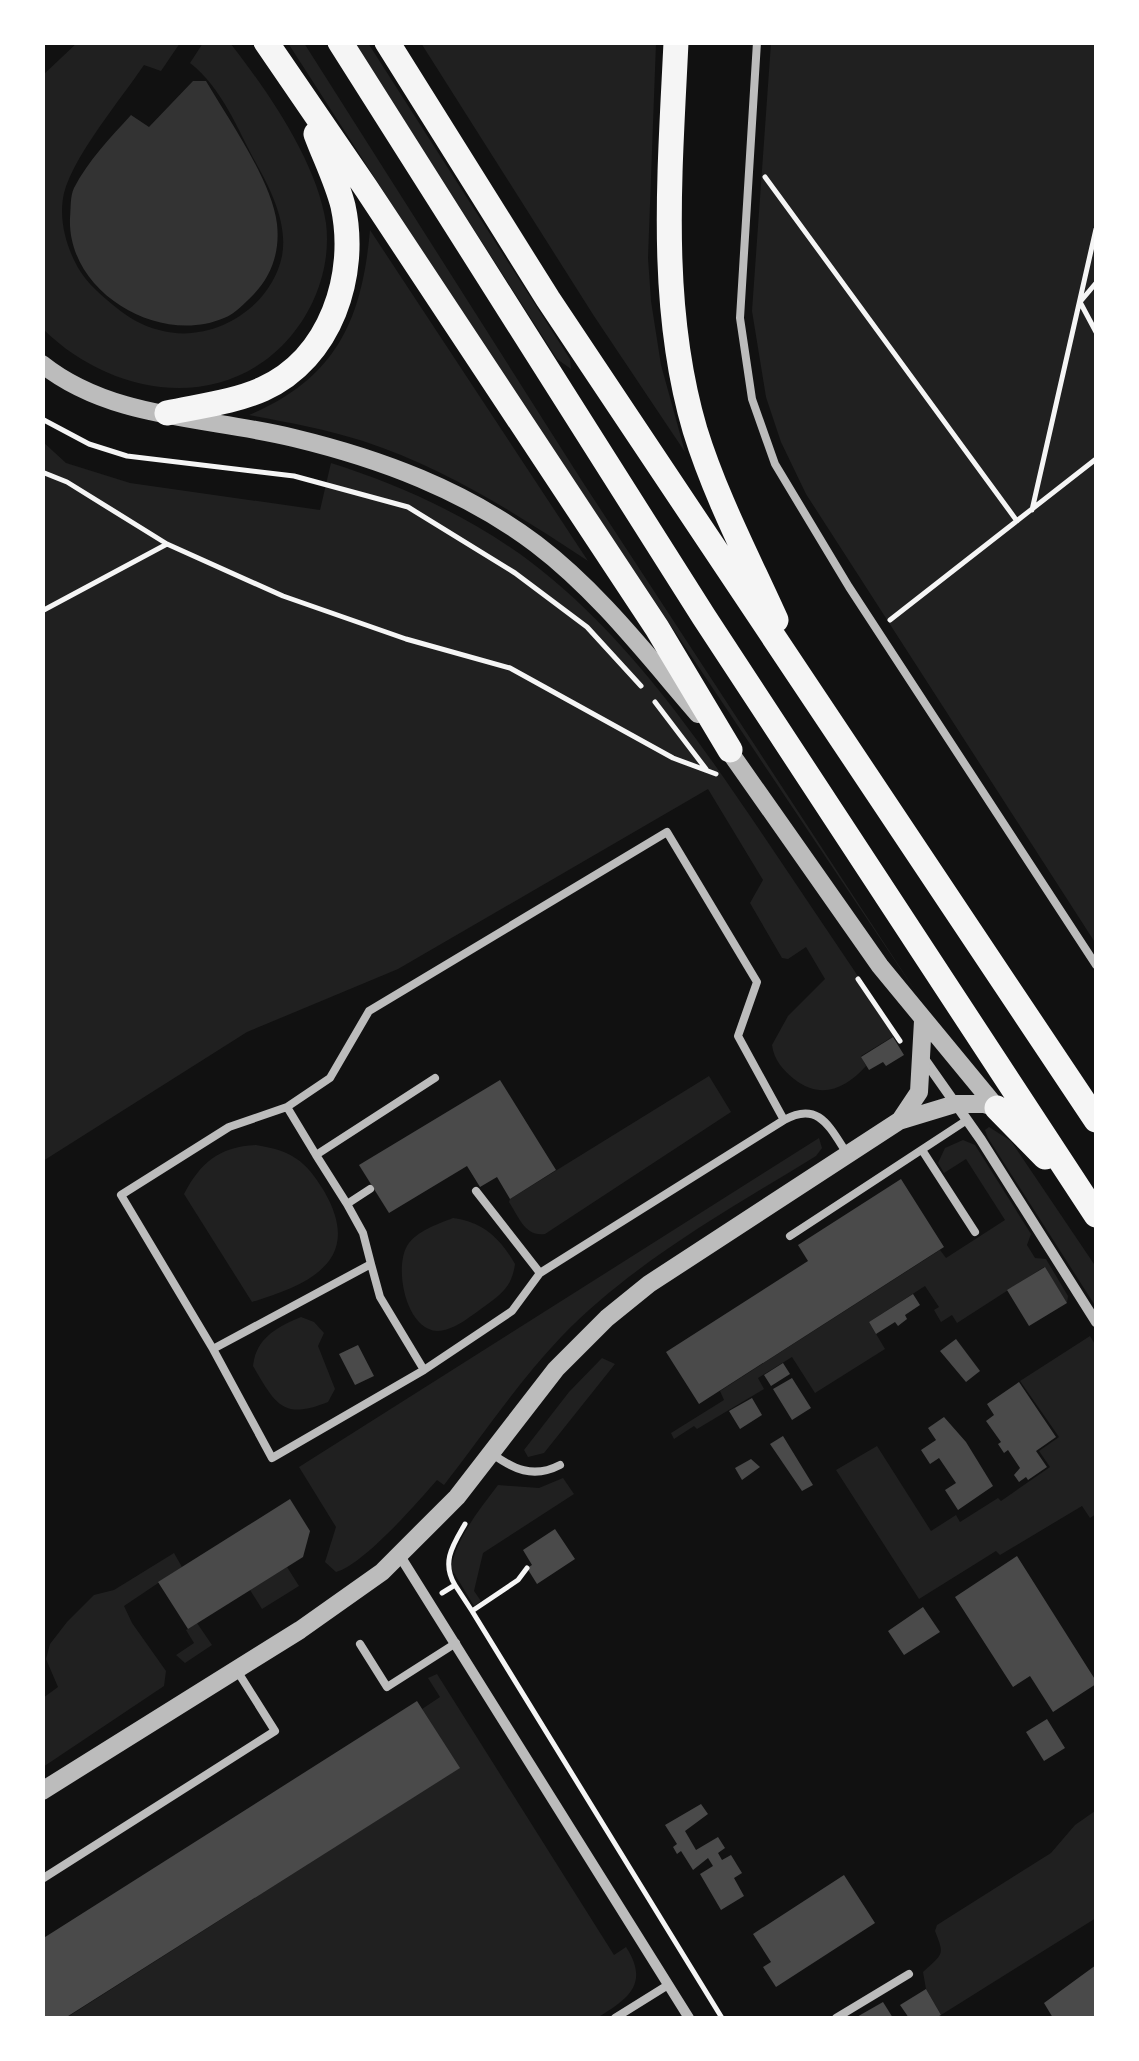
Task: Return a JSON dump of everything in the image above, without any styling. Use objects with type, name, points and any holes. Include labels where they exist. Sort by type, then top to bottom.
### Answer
[{"type":"main road","points":[[266,42],[658,628],[730,750]]},
{"type":"main road","points":[[340,42],[704,616],[1096,1215]]},
{"type":"main road","points":[[386,42],[548,299],[1096,1120]]},
{"type":"main road","points":[[676,42],[670,282],[684,384],[696,432],[718,490],[804,684]]},
{"type":"main road","points":[[167,412],[243,395],[283,378],[315,346],[337,306],[347,256],[346,224],[342,202],[304,102]]},
{"type":"main road","points":[[997,1108],[1081,1192]]},
{"type":"street","points":[[42,364],[92,394],[139,409],[294,438],[406,470],[472,503],[536,544],[591,593],[730,750],[880,966],[997,1108]]},
{"type":"street","points":[[900,1121],[919,1092],[923,1021]]},
{"type":"street","points":[[922,1057],[1096,1322]]},
{"type":"street","points":[[42,1791],[330,1610],[400,1556],[458,1497],[556,1369],[632,1298],[672,1267],[900,1121],[955,1104],[997,1108]]},
{"type":"street","points":[[400,1556],[689,2018]]},
{"type":"lane","points":[[757,42],[740,318],[752,400],[783,479],[876,630],[1096,964]]},
{"type":"lane","points":[[784,1120],[738,1036],[757,982],[666,832],[369,1011],[330,1078],[286,1107],[229,1127],[121,1195],[213,1348],[272,1458],[424,1370],[512,1312],[540,1273],[798,1112],[810,1112],[821,1118],[848,1155]]},
{"type":"lane","points":[[316,1155],[435,1078]]},
{"type":"lane","points":[[286,1107],[363,1233],[380,1297],[424,1370]]},
{"type":"lane","points":[[790,1236],[966,1120]]},
{"type":"lane","points":[[922,1150],[975,1232]]},
{"type":"lane","points":[[347,1204],[370,1188]]},
{"type":"lane","points":[[476,1191],[540,1273]]},
{"type":"lane","points":[[213,1348],[371,1264]]},
{"type":"lane","points":[[490,1453],[522,1472],[541,1472],[560,1465]]},
{"type":"lane","points":[[360,1644],[387,1686],[456,1643]]},
{"type":"lane","points":[[42,1880],[275,1732],[236,1669]]},
{"type":"lane","points":[[836,2018],[910,1974]]},
{"type":"lane","points":[[616,2018],[668,1985]]},
{"type":"path","points":[[748,154],[1016,521]]},
{"type":"path","points":[[1032,510],[1096,229]]},
{"type":"path","points":[[1080,302],[1096,283]]},
{"type":"path","points":[[1080,302],[1096,332]]},
{"type":"path","points":[[42,419],[89,444],[128,456],[294,476],[408,508],[515,572],[586,627],[649,696],[708,771]]},
{"type":"path","points":[[876,630],[1096,459]]},
{"type":"path","points":[[42,472],[67,482],[167,544],[284,596],[406,640],[510,668],[673,758],[723,777]]},
{"type":"path","points":[[42,612],[167,544]]},
{"type":"path","points":[[852,969],[902,1044]]},
{"type":"path","points":[[468,1518],[448,1560],[447,1571],[454,1585],[722,2018]]},
{"type":"path","points":[[472,1611],[518,1580],[527,1568]]},
{"type":"path","points":[[429,1601],[454,1585]]},
{"type":"shaded area","points":[[78,42],[180,43],[161,71],[144,65],[77,162],[64,193],[65,235],[81,273],[107,300],[140,323],[179,333],[218,327],[252,307],[276,275],[282,256],[283,232],[267,184],[220,96],[190,63],[203,43],[230,43],[274,105],[301,152],[326,223],[320,283],[291,336],[264,361],[234,378],[168,388],[134,382],[101,370],[43,329],[43,75]]},
{"type":"shaded area","points":[[288,43],[304,43],[582,481],[922,1001],[459,309]]},
{"type":"shaded area","points":[[354,43],[368,43],[570,359],[571,369],[557,359]]},
{"type":"shaded area","points":[[421,43],[656,43],[648,258],[651,301],[661,365],[685,452],[594,316]]},
{"type":"shaded area","points":[[771,43],[1096,43],[1096,944],[806,494],[781,442],[766,397],[752,311]]},
{"type":"shaded area","points":[[193,81],[206,81],[258,170],[273,207],[277,244],[266,279],[236,311],[199,325],[172,325],[121,306],[100,290],[73,245],[71,202],[86,168],[131,115],[149,127]]},
{"type":"shaded area","points":[[370,230],[588,561],[452,478],[393,452],[349,437],[249,415],[304,383],[340,342],[360,291]]},
{"type":"shaded area","points":[[42,441],[66,463],[130,483],[320,510],[331,463],[419,496],[502,542],[583,607],[641,668],[693,734],[897,1034],[861,1056],[866,1066],[850,1081],[832,1089],[804,1085],[780,1064],[772,1045],[788,1016],[825,979],[806,947],[788,959],[782,958],[750,903],[763,880],[708,789],[398,969],[247,1032],[43,1161]]},
{"type":"shaded area","points":[[709,1076],[731,1112],[545,1234],[532,1232],[523,1225],[510,1199]]},
{"type":"shaded area","points":[[989,1127],[1011,1141],[1096,1267],[1096,1307],[988,1138],[985,1130]]},
{"type":"shaded area","points":[[819,1138],[822,1148],[816,1156],[683,1238],[590,1309],[530,1372],[444,1485],[437,1480],[375,1546],[336,1572],[325,1562],[336,1527],[299,1467]]},
{"type":"shaded area","points":[[963,1140],[975,1145],[1031,1234],[1027,1245],[1035,1258],[1046,1259],[1068,1296],[1067,1303],[1044,1267],[957,1323],[952,1315],[941,1322],[934,1310],[939,1307],[925,1286],[869,1322],[885,1349],[815,1393],[792,1357],[758,1378],[764,1389],[674,1439],[671,1433],[724,1400],[720,1391],[940,1250],[946,1258],[1005,1220],[966,1159],[944,1173],[938,1163],[945,1148]]},
{"type":"shaded area","points":[[256,1145],[288,1154],[310,1172],[335,1215],[338,1235],[325,1266],[311,1277],[252,1302],[184,1194],[212,1158]]},
{"type":"shaded area","points":[[453,1218],[490,1233],[515,1264],[514,1272],[505,1289],[469,1318],[437,1331],[426,1328],[410,1309],[403,1282],[403,1256],[416,1236]]},
{"type":"shaded area","points":[[301,1317],[314,1322],[324,1333],[318,1346],[335,1389],[328,1402],[291,1409],[275,1399],[253,1366],[263,1341]]},
{"type":"shaded area","points":[[1090,1336],[1096,1346],[1096,1514],[1090,1518],[1082,1506],[1000,1555],[996,1551],[919,1599],[836,1470],[877,1446],[931,1531],[956,1515],[960,1522],[998,1498],[1001,1501],[1050,1467],[1039,1451],[1059,1437],[1020,1381]]},
{"type":"shaded area","points":[[602,1358],[615,1364],[544,1453],[528,1457],[524,1450],[569,1392]]},
{"type":"shaded area","points":[[563,1478],[574,1494],[483,1553],[474,1591],[481,1601],[474,1606],[451,1568],[458,1545],[476,1514],[498,1485],[539,1488]]},
{"type":"shaded area","points":[[174,1553],[182,1567],[124,1606],[166,1671],[164,1686],[43,1767],[43,1698],[58,1687],[46,1659],[50,1644],[94,1595],[114,1590]]},
{"type":"shaded area","points":[[287,1567],[299,1586],[262,1609],[250,1590]]},
{"type":"shaded area","points":[[197,1623],[212,1645],[185,1663],[176,1655],[194,1643],[186,1630]]},
{"type":"shaded area","points":[[437,1674],[614,1955],[626,1947],[633,1960],[636,1981],[626,1997],[597,2018],[66,2018],[459,1768],[422,1709],[440,1697],[428,1678]]},
{"type":"shaded area","points":[[1095,1811],[1096,1918],[941,2015],[926,1989],[923,1972],[940,1954],[937,1925],[1051,1853],[1075,1825]]},
{"type":"building","points":[[893,1037],[904,1055],[886,1066],[883,1062],[869,1070],[861,1057]]},
{"type":"building","points":[[500,1080],[556,1170],[510,1199],[497,1177],[480,1187],[467,1166],[389,1213],[359,1165]]},
{"type":"building","points":[[901,1179],[944,1247],[699,1404],[666,1352],[808,1261],[798,1245]]},
{"type":"building","points":[[1045,1267],[1067,1303],[1029,1326],[1007,1290]]},
{"type":"building","points":[[913,1294],[920,1305],[905,1315],[907,1319],[898,1326],[895,1322],[876,1334],[869,1322]]},
{"type":"building","points":[[956,1339],[980,1371],[966,1382],[940,1351]]},
{"type":"building","points":[[358,1345],[374,1376],[355,1385],[339,1354]]},
{"type":"building","points":[[783,1363],[790,1374],[771,1386],[764,1375]]},
{"type":"building","points":[[792,1378],[811,1408],[792,1420],[773,1389]]},
{"type":"building","points":[[1019,1382],[1056,1437],[1036,1451],[1047,1467],[1019,1482],[1014,1475],[1020,1468],[1008,1450],[1004,1453],[986,1421],[994,1415],[987,1404]]},
{"type":"building","points":[[752,1398],[762,1415],[740,1429],[729,1411]]},
{"type":"building","points":[[944,1417],[966,1442],[993,1486],[958,1510],[945,1490],[956,1483],[939,1458],[930,1464],[921,1450],[936,1440],[928,1428]]},
{"type":"building","points":[[783,1436],[813,1485],[802,1491],[770,1444]]},
{"type":"building","points":[[751,1459],[760,1467],[742,1480],[735,1468]]},
{"type":"building","points":[[290,1499],[310,1531],[303,1557],[188,1629],[158,1582]]},
{"type":"building","points":[[555,1529],[575,1559],[537,1584],[527,1568],[532,1565],[523,1550]]},
{"type":"building","points":[[1017,1556],[1096,1681],[1053,1712],[1030,1676],[1013,1687],[955,1597]]},
{"type":"building","points":[[923,1607],[940,1632],[904,1655],[888,1631]]},
{"type":"building","points":[[417,1701],[460,1768],[65,2018],[42,2018],[42,1939]]},
{"type":"building","points":[[1047,1719],[1065,1748],[1044,1761],[1026,1732]]},
{"type":"building","points":[[701,1804],[708,1814],[685,1831],[696,1850],[718,1837],[725,1848],[718,1853],[722,1860],[731,1855],[742,1873],[734,1878],[744,1896],[721,1910],[700,1874],[713,1866],[708,1858],[693,1870],[681,1851],[677,1854],[673,1847],[677,1844],[665,1825]]},
{"type":"building","points":[[844,1875],[875,1923],[776,1987],[763,1967],[771,1962],[753,1934]]},
{"type":"building","points":[[1096,1965],[1096,2018],[1053,2018],[1044,2003]]},
{"type":"building","points":[[926,1989],[941,2015],[909,2018],[900,2005]]},
{"type":"building","points":[[883,2002],[893,2018],[855,2018]]}]
